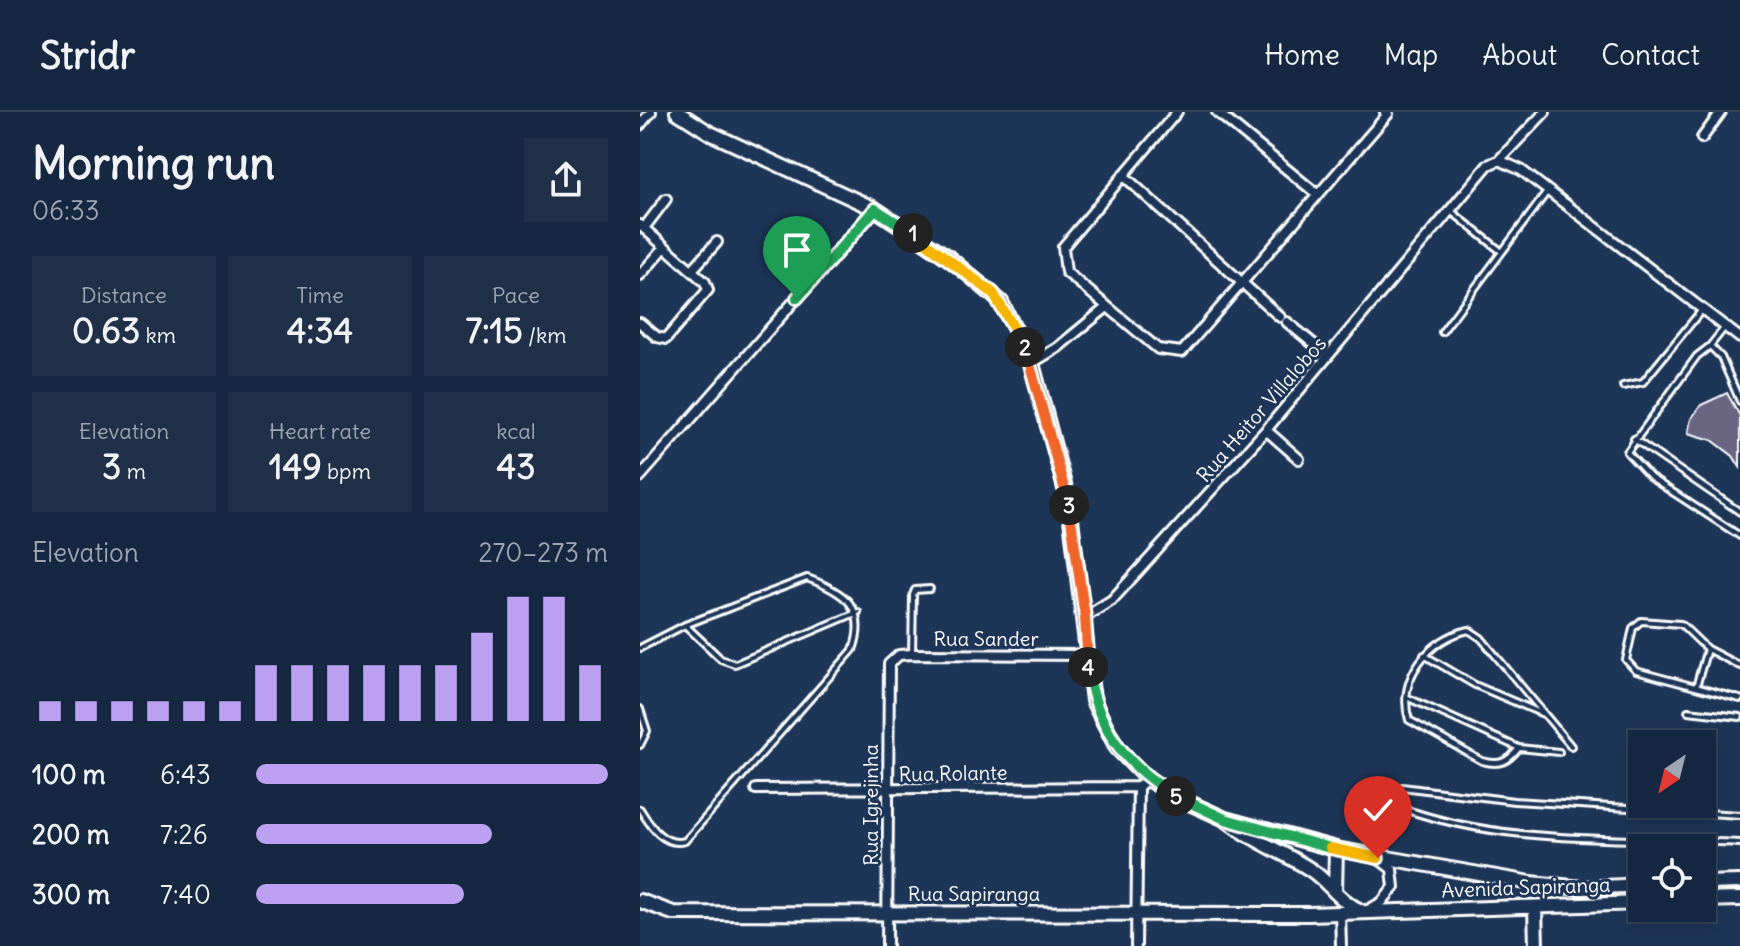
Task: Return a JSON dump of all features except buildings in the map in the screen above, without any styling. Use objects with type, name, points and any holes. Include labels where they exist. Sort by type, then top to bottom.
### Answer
[{"type":"main road","points":[[677,112],[710,133],[875,209],[948,257],[993,293],[1016,328],[1032,363],[1069,503],[1093,701],[1108,734],[1143,783],[1225,819],[1245,835],[1308,867],[1335,892],[1364,912]]},
{"type":"main road","name":"Avenida Sapiranga","points":[[1225,819],[1336,849],[1531,883],[1583,888],[1628,886]]},
{"type":"main road","points":[[1309,914],[1324,906],[1335,892],[1336,849]]},
{"type":"main road","points":[[1716,883],[1740,882]]},
{"type":"main road","points":[[1716,900],[1740,899]]},
{"type":"main road","name":"Rua Sapiranga","points":[[640,901],[673,913],[1364,912]]},
{"type":"main road","name":"Avenida Sapiranga","points":[[1364,912],[1628,904]]},
{"type":"main road","points":[[1535,907],[1536,946]]},
{"type":"street","points":[[640,125],[651,112]]},
{"type":"street","points":[[1177,112],[1063,247],[1066,272],[1158,349],[1182,352],[1388,114],[1385,112]]},
{"type":"street","points":[[1217,112],[1318,195]]},
{"type":"street","name":"Rua Heitor Villalobos","points":[[1085,617],[1112,600],[1266,430],[1488,165],[1499,160],[1545,112]]},
{"type":"street","points":[[1702,138],[1721,112]]},
{"type":"street","points":[[1499,160],[1508,161],[1549,190],[1740,338]]},
{"type":"street","points":[[1123,175],[1243,280],[1283,320],[1328,356]]},
{"type":"street","points":[[640,336],[643,325],[657,337],[666,339],[706,295],[708,286],[642,226],[666,199]]},
{"type":"street","points":[[640,477],[875,209]]},
{"type":"street","points":[[692,270],[717,242]]},
{"type":"street","points":[[640,275],[665,247]]},
{"type":"street","points":[[1032,363],[1057,348],[1107,307]]},
{"type":"street","points":[[1266,430],[1299,459]]},
{"type":"street","name":"Rua Sander","points":[[889,664],[899,655],[912,654],[1087,655]]},
{"type":"street","name":"Rua Igrejinha","points":[[887,946],[889,664]]},
{"type":"street","points":[[1136,946],[1143,783]]},
{"type":"street","name":"Rua Rolante","points":[[756,789],[886,790],[1143,783]]},
{"type":"street","points":[[1364,912],[1382,902],[1395,881],[1392,869],[1368,853]]},
{"type":"street","points":[[1340,913],[1341,946]]},
{"type":"lane","points":[[1442,332],[1549,190]]},
{"type":"lane","points":[[1451,211],[1502,252]]},
{"type":"lane","points":[[1623,386],[1643,382],[1702,309]]},
{"type":"lane","points":[[1725,327],[1710,346],[1697,356],[1627,452],[1638,467],[1740,536]]},
{"type":"lane","points":[[1710,346],[1721,357],[1740,401]]},
{"type":"lane","points":[[1634,439],[1740,512]]},
{"type":"lane","points":[[640,648],[685,625],[807,578],[832,587],[858,612],[860,631],[853,650],[691,836],[677,843],[662,837],[640,809]]},
{"type":"lane","points":[[912,654],[913,595],[915,590],[930,589]]},
{"type":"lane","points":[[685,625],[721,659],[735,664],[858,612]]},
{"type":"lane","points":[[1740,666],[1707,649],[1681,624],[1641,621],[1633,628],[1626,660],[1630,667],[1740,699]]},
{"type":"lane","points":[[1519,748],[1509,761],[1495,765],[1482,761],[1409,720],[1406,697],[1413,670],[1424,655],[1452,633],[1469,630],[1481,638],[1571,746]]},
{"type":"lane","points":[[1696,687],[1707,649]]},
{"type":"lane","points":[[1424,655],[1475,685],[1545,715]]},
{"type":"lane","points":[[1406,697],[1519,748],[1559,752]]},
{"type":"lane","points":[[640,709],[647,731],[640,745]]},
{"type":"lane","points":[[1688,711],[1740,717]]},
{"type":"lane","points":[[1740,815],[1472,796],[1402,787],[1393,801],[1396,806],[1435,820],[1526,837],[1740,843]]},
{"type":"route","points":[[797,298],[875,209],[948,257],[993,293],[1016,328],[1032,363],[1069,503],[1093,701],[1117,748],[1147,779],[1225,819],[1378,858]]}]
